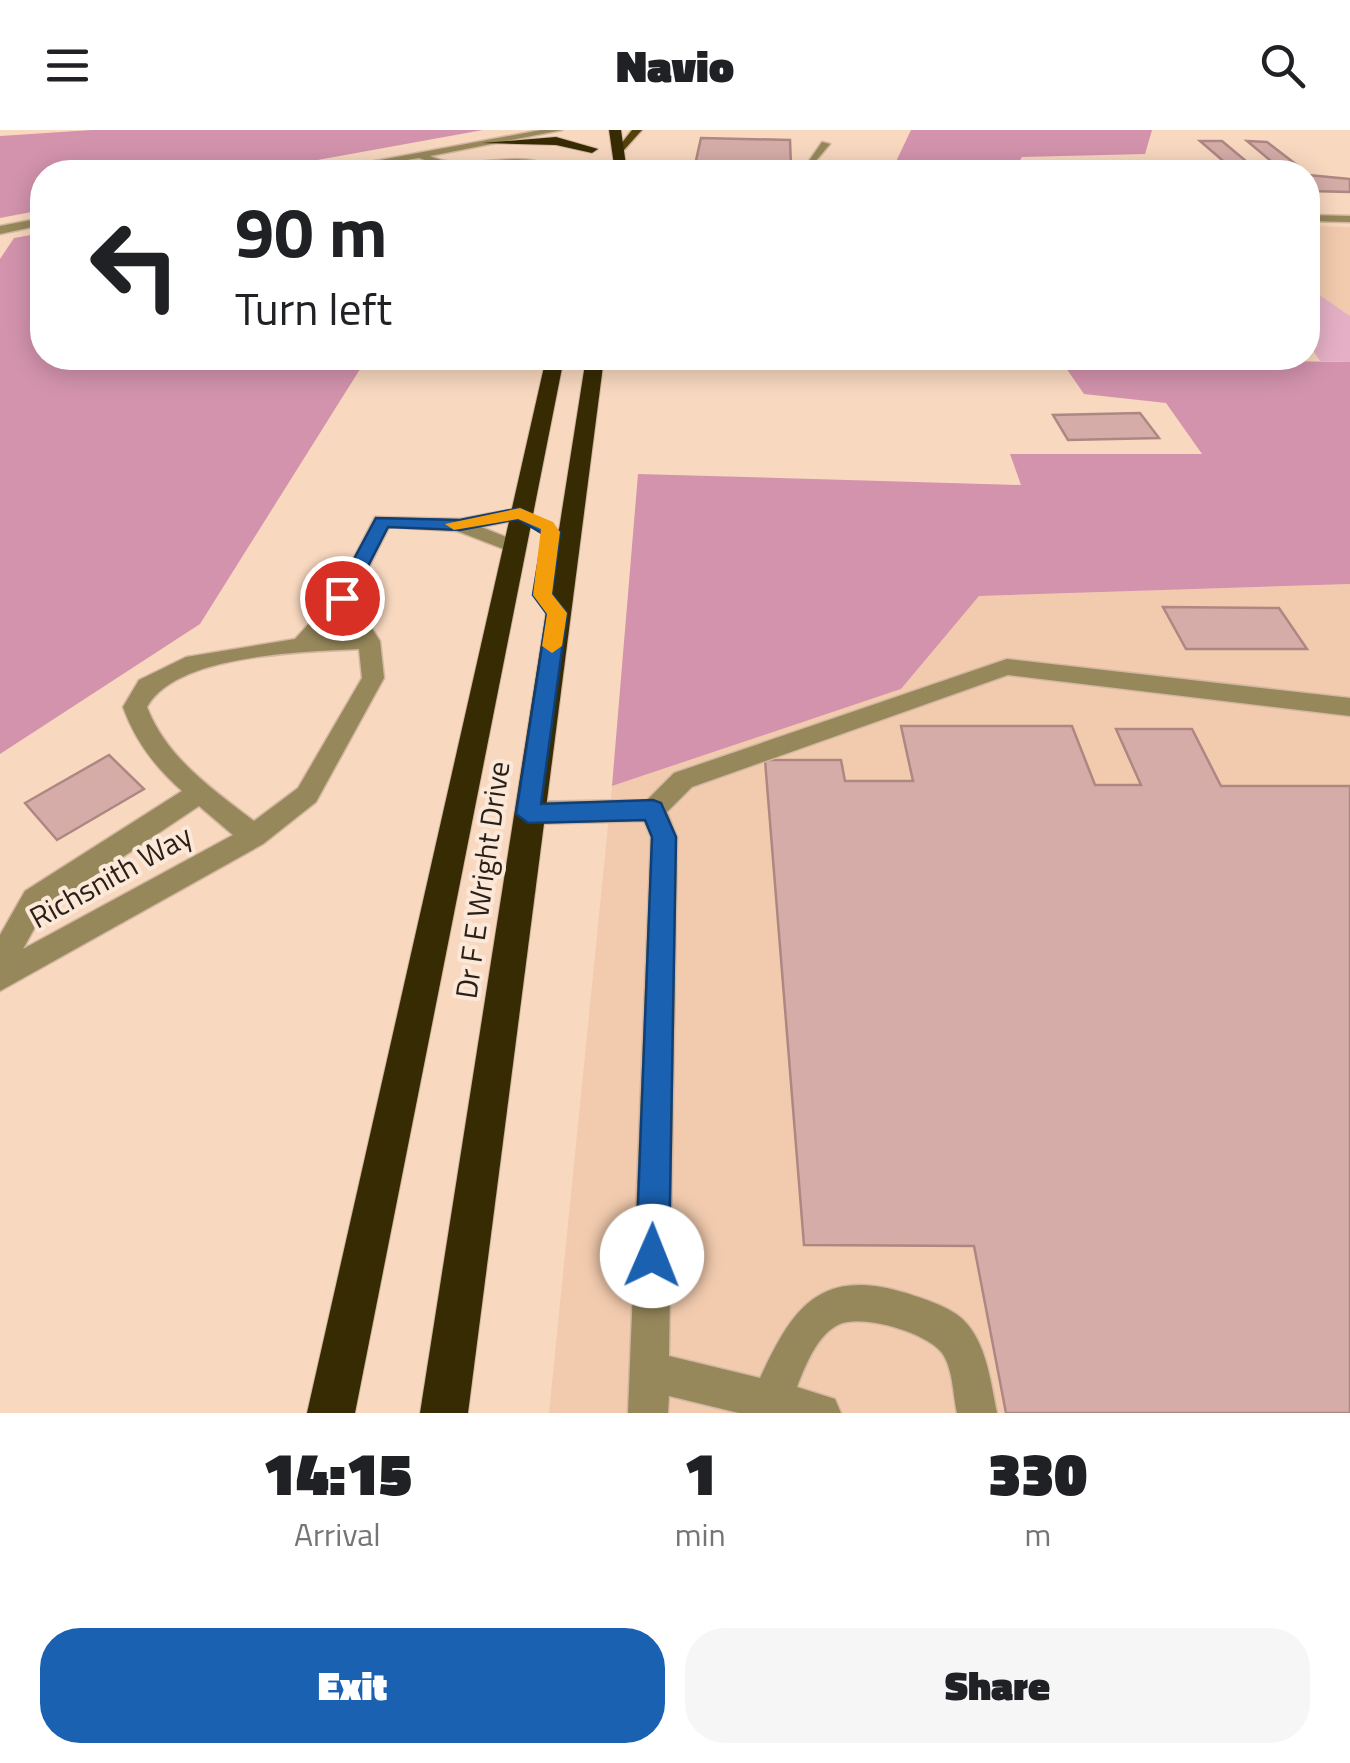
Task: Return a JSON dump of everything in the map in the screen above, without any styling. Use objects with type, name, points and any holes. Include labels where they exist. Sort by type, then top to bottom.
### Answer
[{"type":"highway","points":[[488,143],[556,141],[593,153],[590,130]]},
{"type":"highway","points":[[615,130],[620,160]]},
{"type":"highway","points":[[331,1413],[552,370]]},
{"type":"highway","name":"Dr F E Wright Drive","points":[[444,1413],[593,370]]},
{"type":"highway","points":[[520,514],[552,532],[542,595],[557,613]]},
{"type":"main road","points":[[620,148],[637,130]]},
{"type":"street","points":[[526,136],[543,130]]},
{"type":"street","points":[[388,160],[556,130]]},
{"type":"street","points":[[811,160],[825,144]]},
{"type":"street","points":[[422,154],[431,160]]},
{"type":"street","points":[[1320,219],[1350,220]]},
{"type":"street","points":[[0,230],[30,224]]},
{"type":"street","points":[[302,645],[342,598],[382,522],[460,525],[520,514]]},
{"type":"street","points":[[460,525],[514,548]]},
{"type":"street","points":[[342,598],[369,640]]},
{"type":"street","name":"Richsnith Way","points":[[0,976],[254,836],[307,795],[373,678],[369,640],[302,645],[194,662],[147,686],[134,707],[139,726],[199,793],[254,836]]},
{"type":"street","points":[[528,814],[653,810],[683,780],[1007,668],[1350,707]]},
{"type":"street","points":[[0,962],[36,900],[199,793]]},
{"type":"street","points":[[648,1413],[664,837],[653,810]]},
{"type":"street","points":[[771,1400],[802,1334],[835,1306],[870,1303],[917,1316],[954,1335],[970,1372],[976,1413]]},
{"type":"street","points":[[649,1371],[821,1413]]},
{"type":"shaded area","points":[[92,130],[483,130],[317,160],[30,160],[30,212],[0,218],[0,136]]},
{"type":"shaded area","points":[[911,130],[1152,130],[1145,154],[897,160]]},
{"type":"shaded area","points":[[1320,226],[1350,227],[1350,316],[1320,295]]},
{"type":"shaded area","points":[[30,235],[30,370],[359,370],[200,624],[0,754],[0,259],[14,238]]},
{"type":"shaded area","points":[[1320,295],[1350,316],[1350,362],[1320,361]]},
{"type":"shaded area","points":[[1320,362],[1350,362],[1350,584],[979,596],[901,689],[612,786],[638,474],[1021,485],[1010,454],[1202,454],[1166,403],[1084,394],[1067,370],[1320,370]]},
{"type":"shaded area","points":[[1350,584],[1350,1413],[549,1413],[612,786],[901,689],[979,596]]},
{"type":"building","points":[[701,138],[790,140],[791,160],[696,160]]},
{"type":"building","points":[[1200,141],[1222,141],[1245,160],[1222,160]]},
{"type":"building","points":[[1247,141],[1267,142],[1290,160],[1270,160]]},
{"type":"building","points":[[1320,176],[1350,179],[1350,192],[1320,191]]},
{"type":"building","points":[[1140,413],[1159,438],[1068,440],[1053,415]]},
{"type":"building","points":[[1163,607],[1279,608],[1307,649],[1186,649]]},
{"type":"building","points":[[901,726],[1072,726],[1095,785],[1141,785],[1116,729],[1192,729],[1221,786],[1350,786],[1350,1413],[1006,1413],[974,1246],[804,1245],[765,760],[841,760],[845,781],[913,781]]},
{"type":"building","points":[[109,755],[144,789],[57,840],[25,803]]},
{"type":"slow traffic","points":[[454,524],[520,514],[552,532],[542,595],[557,613],[552,646]]},
{"type":"route","points":[[342,598],[382,522],[460,525],[520,514],[552,532],[542,595],[557,613],[528,814],[653,810],[664,837],[652,1256]]}]
